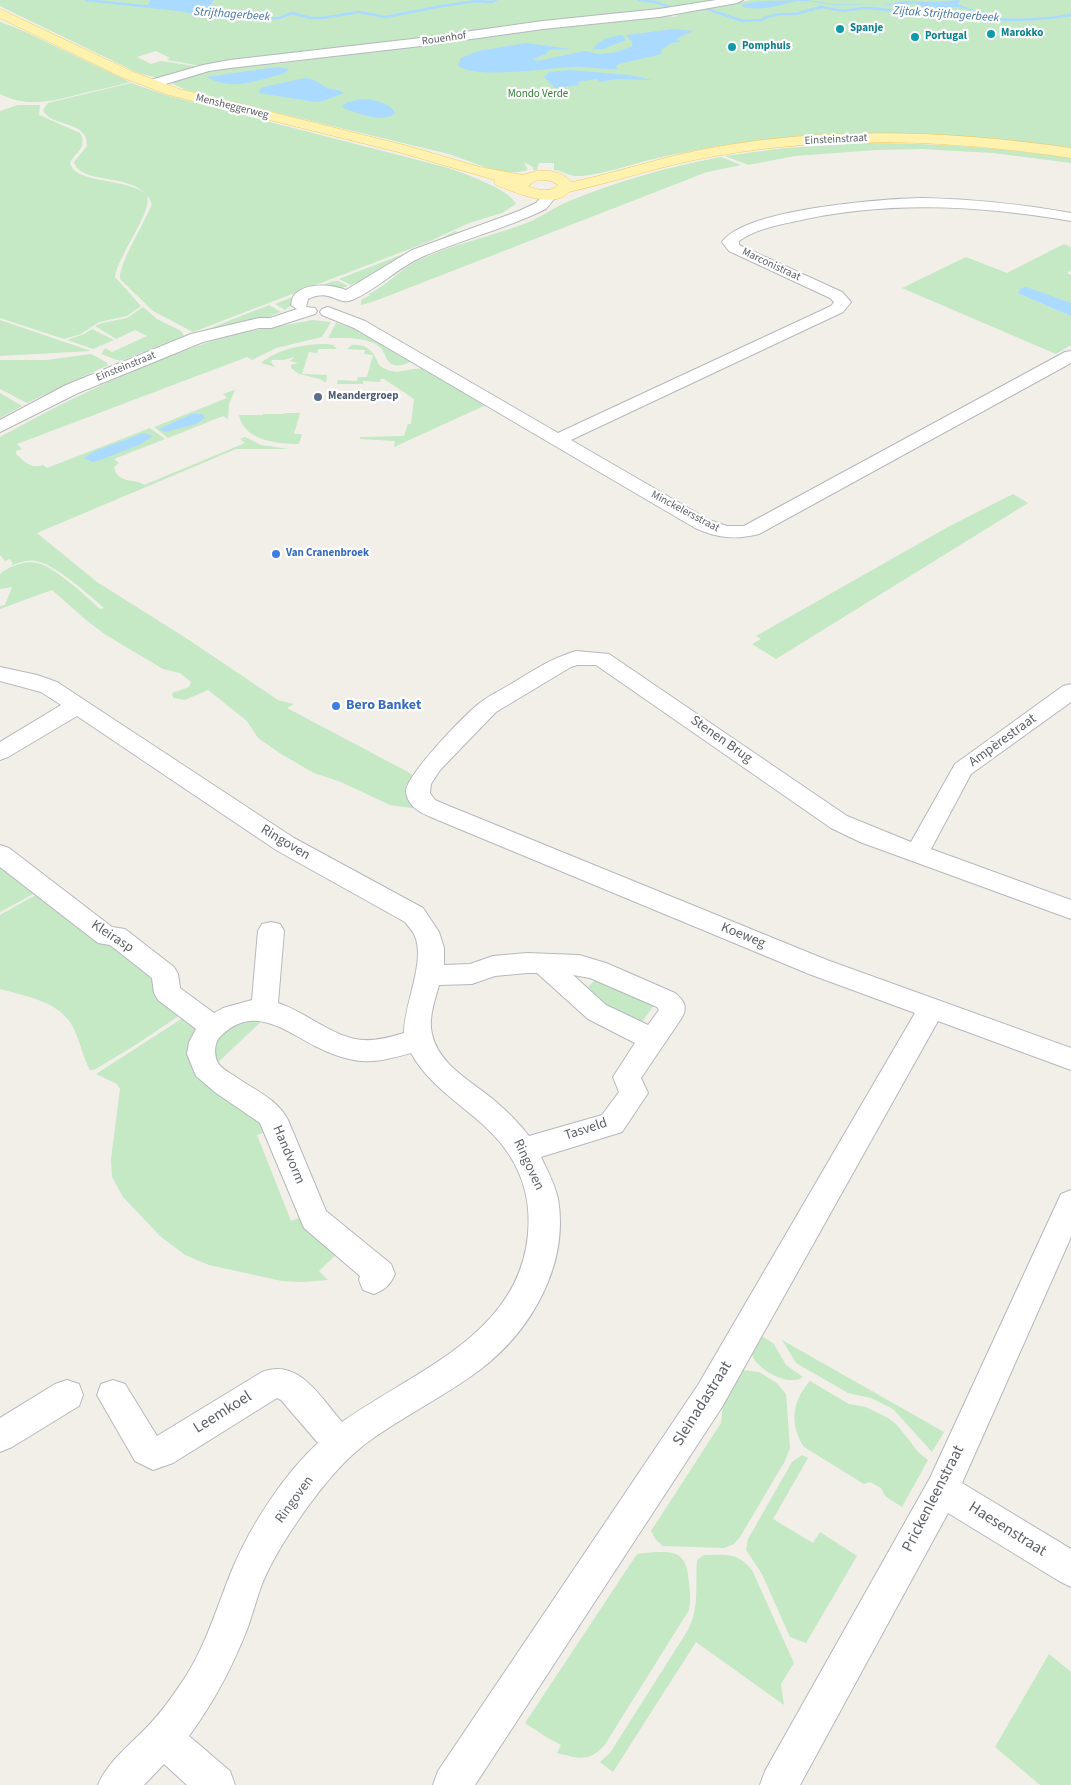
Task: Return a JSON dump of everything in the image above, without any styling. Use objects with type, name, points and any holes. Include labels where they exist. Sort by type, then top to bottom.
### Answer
[{"type":"main road","name":"Mensheggerweg","points":[[3,17],[126,74],[152,84],[211,102],[412,152],[476,171],[488,178],[523,184]]},
{"type":"main road","name":"Einsteinstraat","points":[[550,194],[604,178],[717,151],[834,138],[961,140],[1071,153]]},
{"type":"main road","points":[[544,176],[557,178],[550,194],[530,193],[523,184],[544,176]]},
{"type":"street","name":"Rouenhof","points":[[152,84],[207,68],[230,64],[420,42],[543,24],[659,13],[737,0]]},
{"type":"street","name":"Einsteinstraat","points":[[0,427],[120,368],[197,338],[271,323],[304,308],[338,302],[417,253],[550,194]]},
{"type":"street","name":"Marconistraat","points":[[559,440],[837,310],[841,306],[843,302],[836,295],[734,248],[730,242],[739,234],[802,215],[843,208],[885,204],[965,203],[1018,208],[1071,217]]},
{"type":"street","name":"Minckelersstraat","points":[[338,302],[350,322],[360,324],[702,524],[721,532],[741,533],[758,527],[1071,356]]},
{"type":"street","name":"Stenen Brug","points":[[421,800],[418,793],[419,783],[432,766],[488,707],[563,662],[588,657],[601,659],[610,663],[839,822],[869,836],[1071,910]]},
{"type":"street","name":"Ringoven","points":[[0,674],[49,687],[284,844],[414,915],[423,923],[431,938],[432,957],[418,1016],[419,1040],[424,1052],[445,1076],[502,1123],[523,1150],[542,1197],[544,1239],[537,1269],[523,1301],[487,1346],[357,1430],[324,1459],[282,1514],[249,1574],[226,1636],[205,1682],[185,1712],[163,1738],[117,1785]]},
{"type":"street","name":"Ampèrestraat","points":[[917,853],[963,769],[1071,691]]},
{"type":"street","points":[[0,752],[78,705]]},
{"type":"street","name":"Koeweg","points":[[421,800],[427,806],[441,812],[818,967],[1071,1059]]},
{"type":"street","name":"Kleirasp","points":[[0,838],[0,852],[107,936],[116,936],[165,974],[167,993],[212,1026]]},
{"type":"street","points":[[264,1011],[271,931]]},
{"type":"street","points":[[544,964],[597,1012],[653,1040]]},
{"type":"street","name":"Tasveld","points":[[428,975],[472,974],[493,966],[579,965],[597,970],[669,1002],[673,1006],[672,1012],[627,1077],[634,1093],[612,1124],[523,1150]]},
{"type":"street","name":"Sleinadastraat","points":[[452,1785],[710,1396],[932,1008]]},
{"type":"street","points":[[212,1026],[250,1010],[272,1012],[345,1048],[358,1051],[374,1050],[419,1040]]},
{"type":"street","name":"Handvorm","points":[[212,1026],[203,1041],[201,1054],[206,1070],[270,1115],[274,1120],[315,1219],[380,1274],[374,1280]]},
{"type":"street","name":"Prickenleenstraat","points":[[779,1785],[942,1490],[1071,1204]]},
{"type":"street","name":"Leemkoel","points":[[113,1395],[147,1450],[153,1454],[161,1452],[273,1383],[286,1384],[340,1444]]},
{"type":"street","points":[[0,1436],[67,1395]]},
{"type":"street","name":"Haesenstraat","points":[[942,1490],[1071,1569]]},
{"type":"street","points":[[163,1738],[216,1785]]},
{"type":"green space","points":[[0,0],[150,0],[147,6],[184,10],[208,16],[214,0],[731,0],[658,11],[503,28],[202,66],[167,60],[170,58],[156,51],[137,57],[151,64],[161,61],[195,66],[198,69],[158,78],[138,73],[10,11],[0,6]]},
{"type":"green space","name":"Mondo Verde","points":[[751,0],[1071,0],[1071,149],[988,139],[905,134],[864,134],[781,139],[716,146],[660,157],[602,173],[583,176],[575,176],[554,170],[554,163],[539,163],[537,170],[533,170],[533,167],[524,162],[528,170],[507,172],[486,168],[445,153],[186,90],[169,82],[200,70],[272,61],[276,64],[313,59],[315,56],[666,15],[674,17],[678,15],[676,13]]},
{"type":"green space","points":[[0,22],[19,29],[130,82],[43,102],[11,99],[0,94]]},
{"type":"green space","points":[[131,83],[169,96],[445,167],[495,187],[512,198],[516,204],[502,213],[469,223],[428,242],[193,332],[153,311],[120,279],[123,264],[152,204],[145,193],[124,182],[87,174],[79,170],[74,162],[87,146],[86,137],[76,127],[47,116],[43,110],[48,103]]},
{"type":"green space","points":[[18,105],[40,105],[39,115],[80,133],[83,142],[82,146],[70,163],[74,170],[92,178],[138,189],[147,195],[145,212],[122,257],[115,277],[141,306],[127,316],[99,322],[81,334],[64,339],[0,318],[0,111]]},
{"type":"green space","points":[[864,143],[942,145],[1019,151],[1071,158],[1071,163],[993,153],[921,149],[795,156],[748,165],[725,156],[785,148]]},
{"type":"green space","points":[[721,157],[741,165],[707,172],[361,305],[361,300],[369,294],[412,264],[432,254],[530,222],[561,204],[624,181],[682,165]]},
{"type":"green space","points":[[455,231],[457,232],[351,285],[339,279],[434,242]]},
{"type":"green space","points":[[1064,244],[1071,247],[1071,270],[1067,273],[1071,275],[1071,303],[1026,288],[1020,289],[1017,293],[1071,316],[1071,345],[1056,354],[902,288],[966,257],[1007,273]]},
{"type":"green space","points":[[333,281],[338,281],[348,286],[294,303],[285,310],[275,304]]},
{"type":"green space","points":[[269,305],[281,312],[265,318],[198,333]]},
{"type":"green space","points":[[143,307],[157,319],[181,331],[184,336],[120,361],[101,354],[105,348],[112,352],[147,336],[135,330],[116,339],[95,326],[127,318]]},
{"type":"green space","points":[[0,320],[91,351],[0,356]]},
{"type":"green space","points":[[312,320],[331,322],[322,337],[276,348],[252,360],[247,357],[17,444],[22,449],[16,451],[16,454],[28,464],[35,466],[43,465],[47,468],[150,428],[165,439],[114,459],[119,463],[114,467],[119,476],[144,485],[245,443],[240,439],[245,437],[261,445],[289,449],[236,449],[37,533],[97,582],[189,640],[278,700],[294,704],[287,708],[414,776],[418,809],[390,805],[341,782],[314,773],[258,738],[247,721],[208,690],[185,700],[173,698],[172,693],[189,687],[191,682],[180,673],[163,669],[106,635],[52,590],[0,609],[0,606],[5,605],[12,587],[0,589],[0,574],[7,569],[28,562],[37,563],[52,570],[100,609],[104,608],[72,581],[44,563],[26,561],[9,566],[13,564],[10,559],[5,561],[0,555],[0,437],[52,409],[159,360],[215,340]]},
{"type":"green space","points":[[336,323],[355,329],[411,361],[403,365],[394,365],[389,362],[376,344],[366,340],[328,338]]},
{"type":"green space","points":[[92,329],[114,340],[93,349],[67,340],[84,334]]},
{"type":"green space","points":[[327,344],[333,345],[337,349],[318,349],[317,353],[309,352],[302,374],[327,375],[326,383],[320,379],[299,374],[291,368],[291,365],[298,363],[290,361],[295,357],[272,360],[271,362],[275,367],[261,363],[284,350]]},
{"type":"green space","points":[[352,345],[362,345],[369,349],[375,356],[379,365],[385,369],[397,372],[426,369],[486,405],[394,447],[395,441],[360,439],[360,437],[404,436],[408,424],[411,424],[414,399],[384,379],[381,379],[380,382],[363,381],[363,384],[337,384],[338,380],[357,381],[358,377],[367,377],[373,355],[364,354],[365,350],[347,349]]},
{"type":"green space","points":[[91,354],[108,365],[27,403],[0,389],[0,360],[46,360]]},
{"type":"green space","points":[[235,390],[229,404],[228,419],[223,416],[168,438],[154,427],[227,398],[223,394]]},
{"type":"green space","points":[[0,393],[22,406],[0,418]]},
{"type":"green space","points":[[300,413],[294,434],[302,434],[299,444],[272,442],[255,436],[242,424],[239,415],[263,415]]},
{"type":"green space","points":[[1013,494],[1028,503],[776,659],[752,644],[761,639],[756,636],[948,527]]},
{"type":"green space","points":[[0,861],[39,891],[0,912]]},
{"type":"green space","points":[[41,892],[159,976],[183,1013],[137,1044],[94,1070],[90,1070],[74,1029],[61,1012],[42,1001],[0,989],[0,915]]},
{"type":"green space","points":[[596,979],[654,1005],[642,1022],[607,1005],[588,987]]},
{"type":"green space","points":[[186,1016],[200,1024],[197,1045],[271,1130],[257,1135],[291,1221],[306,1216],[340,1251],[319,1271],[328,1280],[282,1281],[209,1265],[185,1255],[160,1236],[123,1197],[112,1177],[111,1159],[120,1089],[117,1084],[96,1074]]},
{"type":"green space","points":[[266,1017],[214,1066],[209,1055],[226,1025]]},
{"type":"green space","points":[[762,1336],[774,1344],[786,1365],[803,1377],[797,1380],[782,1379],[759,1365],[752,1354]]},
{"type":"green space","points":[[782,1340],[944,1432],[932,1452],[893,1409],[871,1398],[848,1393],[796,1363]]},
{"type":"green space","points":[[742,1370],[759,1372],[777,1383],[786,1394],[790,1448],[785,1461],[734,1544],[724,1548],[663,1546],[656,1540],[651,1531],[721,1423],[723,1405]]},
{"type":"green space","points":[[810,1381],[849,1404],[866,1407],[888,1418],[897,1425],[919,1453],[928,1460],[902,1507],[885,1496],[881,1488],[870,1482],[864,1484],[804,1447],[796,1430],[795,1413],[799,1397]]},
{"type":"green space","points":[[802,1455],[808,1458],[773,1519],[813,1543],[820,1532],[857,1556],[806,1643],[790,1637],[762,1574],[746,1550],[748,1539],[792,1462]]},
{"type":"green space","points":[[670,1552],[681,1558],[688,1572],[689,1610],[604,1746],[592,1755],[582,1758],[557,1753],[561,1745],[525,1723],[637,1554]]},
{"type":"green space","points":[[704,1555],[736,1557],[747,1564],[752,1570],[794,1663],[781,1684],[784,1705],[696,1642],[613,1772],[600,1762],[610,1753],[688,1630],[696,1604],[697,1560]]},
{"type":"green space","points":[[1049,1654],[1071,1672],[1071,1785],[1040,1785],[995,1747]]},
{"type":"water","points":[[150,0],[214,0],[208,16],[184,10],[147,6]]},
{"type":"water","points":[[800,0],[758,9],[743,7],[741,4],[764,1]]},
{"type":"water","points":[[802,0],[833,4],[884,5],[835,5]]},
{"type":"water","points":[[959,0],[958,4],[976,11],[998,14],[975,12],[959,7],[926,8],[915,3],[884,5],[903,1],[935,2]]},
{"type":"water","points":[[674,29],[693,31],[677,38],[680,41],[671,43],[660,51],[662,54],[619,64],[616,66],[617,69],[576,67],[511,72],[478,72],[458,65],[461,58],[478,51],[526,43],[571,49],[549,50],[546,54],[533,59],[537,61],[585,51],[600,54],[617,52],[632,46],[632,42],[626,35]]},
{"type":"water","points":[[622,35],[626,40],[603,49],[593,49],[602,41]]},
{"type":"water","points":[[277,67],[289,69],[285,73],[236,84],[226,84],[207,77]]},
{"type":"water","points":[[570,70],[629,75],[652,80],[617,79],[600,82],[597,79],[577,82],[580,85],[555,88],[544,77],[549,72]]},
{"type":"water","points":[[305,78],[312,79],[328,88],[344,93],[315,102],[259,93],[260,89],[264,87]]},
{"type":"water","points":[[362,99],[385,104],[395,113],[384,118],[377,118],[345,109],[342,106],[348,102]]},
{"type":"water","points":[[1026,287],[1071,303],[1071,316],[1017,293],[1020,289]]},
{"type":"water","points":[[192,414],[202,414],[205,418],[196,424],[165,432],[159,429]]},
{"type":"water","points":[[144,433],[153,436],[139,445],[97,461],[92,462],[84,458],[95,451]]},
{"type":"waterway","name":"Strijthagerbeek","points":[[86,0],[180,10],[208,16],[226,15],[249,19],[279,18],[292,13],[311,18],[322,18],[359,12],[386,17],[442,6],[477,1],[492,2],[496,0]]},
{"type":"waterway","name":"Zijtak Strijthagerbeek","points":[[639,0],[656,2],[672,8]]},
{"type":"waterway","name":"Zijtak Strijthagerbeek","points":[[704,8],[743,21],[762,20],[766,17],[780,14],[796,14],[821,7],[843,11],[866,8],[943,16],[1021,20],[1071,15]]},
{"type":"place","name":"Spanje","points":[[840,29]]},
{"type":"place","name":"Marokko","points":[[991,34]]},
{"type":"place","name":"Portugal","points":[[915,37]]},
{"type":"place","name":"Pomphuis","points":[[732,47]]},
{"type":"place","name":"Meandergroep","points":[[318,397]]},
{"type":"place","name":"Van Cranenbroek","points":[[276,554]]},
{"type":"place","name":"Bero Banket","points":[[336,706]]}]
